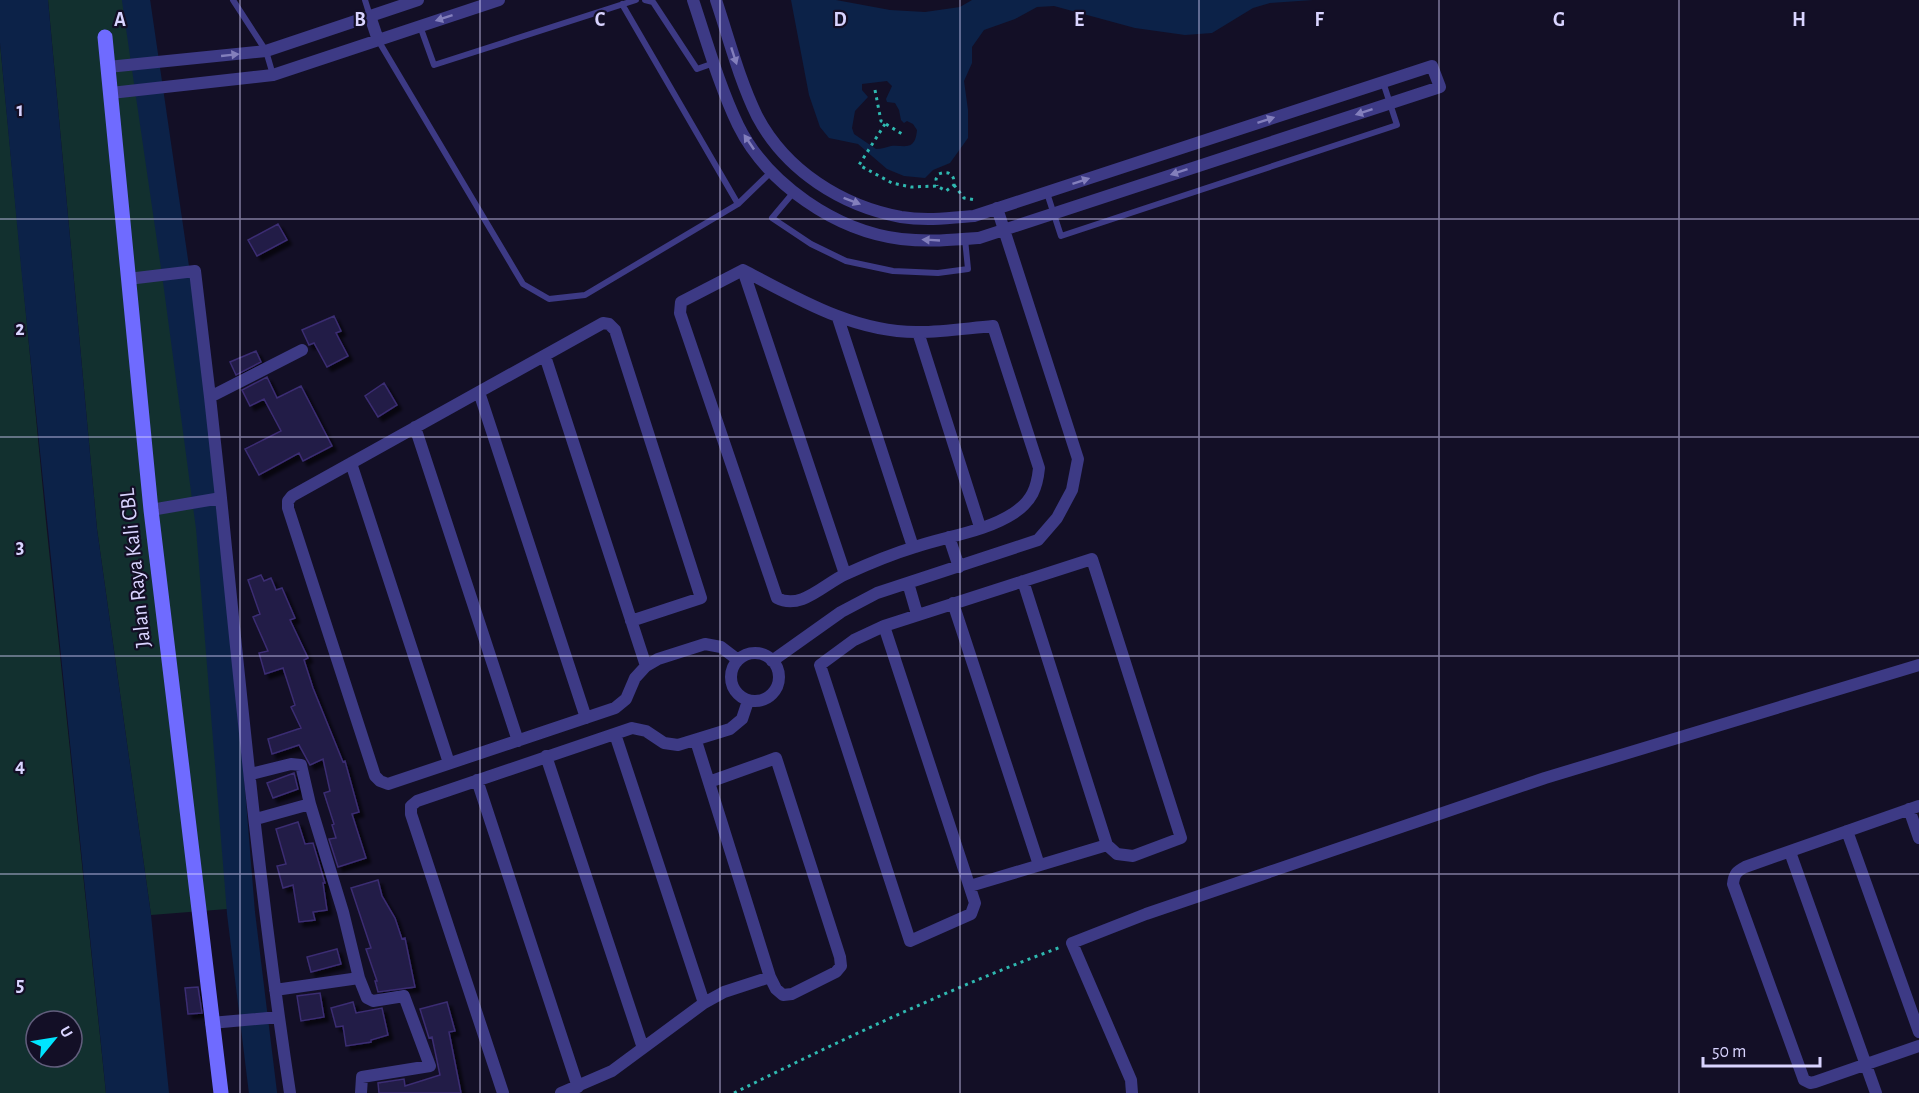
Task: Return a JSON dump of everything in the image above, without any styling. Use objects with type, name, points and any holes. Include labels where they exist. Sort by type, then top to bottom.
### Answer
[{"type":"main road","name":"Jalan Raya Kali CBL","points":[[105,37],[151,510],[221,1093]]},
{"type":"street","points":[[108,67],[266,51],[418,0]]},
{"type":"street","points":[[111,93],[273,75],[499,0]]},
{"type":"street","points":[[693,0],[739,127],[762,162],[792,193],[829,216],[864,230],[899,238],[938,241],[979,238],[1440,87],[1432,66],[974,216],[938,219],[902,217],[871,209],[839,196],[806,176],[779,148],[758,117],[742,80],[716,0]]},
{"type":"street","points":[[370,16],[378,40]]},
{"type":"street","points":[[772,661],[841,612],[877,593],[1038,540],[1058,518],[1072,490],[1078,459],[997,208]]},
{"type":"street","points":[[743,270],[838,318],[882,329],[918,332],[993,326],[1039,468],[1037,488],[1028,502],[1013,513],[980,527],[914,547],[844,574],[800,601],[786,603],[777,598],[680,313],[681,302],[743,270]]},
{"type":"street","points":[[743,270],[844,574]]},
{"type":"street","points":[[128,279],[195,271],[210,397],[218,498],[275,990],[275,1017],[290,1093]]},
{"type":"street","points":[[838,318],[914,547]]},
{"type":"street","points":[[631,621],[701,598],[615,330],[609,324],[603,323],[292,496],[288,501],[288,508],[375,776],[388,784],[615,708],[626,699],[635,678],[646,666],[658,659],[705,644],[721,647],[738,660]]},
{"type":"street","points":[[918,332],[980,527]]},
{"type":"street","points":[[210,397],[302,350]]},
{"type":"street","points":[[545,356],[646,666]]},
{"type":"street","points":[[479,392],[586,718]]},
{"type":"street","points":[[415,428],[518,741]]},
{"type":"street","points":[[351,463],[449,763]]},
{"type":"street","points":[[151,510],[218,498]]},
{"type":"street","points":[[949,537],[959,567]]},
{"type":"street","points":[[884,626],[975,903],[971,914],[910,941],[820,665],[854,640],[884,626],[918,614],[1092,559],[1181,838],[1133,856],[1117,854],[1107,845],[1023,581]]},
{"type":"street","points":[[908,583],[918,614]]},
{"type":"street","points":[[953,603],[1039,866]]},
{"type":"street","points":[[749,654],[762,654],[772,661],[778,672],[778,684],[772,695],[761,701],[748,701],[738,694],[732,683],[732,671],[738,660],[749,654]]},
{"type":"street","points":[[1132,1093],[1131,1080],[1072,943],[1157,910],[1545,778],[1919,665]]},
{"type":"street","points":[[503,1093],[411,814],[411,806],[417,801],[632,728],[646,731],[664,743],[678,745],[696,741],[730,729],[742,719],[748,701]]},
{"type":"street","points":[[615,734],[704,1004]]},
{"type":"street","points":[[696,741],[770,977],[776,988],[783,995],[792,994],[836,972],[841,966],[840,957],[776,758],[709,782]]},
{"type":"street","points":[[546,756],[643,1048]]},
{"type":"street","points":[[251,774],[291,764],[300,765],[343,912],[359,978],[367,998],[371,1001],[404,996],[430,1066],[362,1077],[361,1093]]},
{"type":"street","points":[[477,780],[578,1087]]},
{"type":"street","points":[[256,819],[310,804]]},
{"type":"street","points":[[1919,838],[1914,808],[1738,871],[1734,876],[1733,884],[1804,1080],[1809,1083],[1815,1082],[1919,1046]]},
{"type":"street","points":[[1847,831],[1919,1032]]},
{"type":"street","points":[[970,886],[1107,845]]},
{"type":"street","points":[[1790,852],[1876,1093]]},
{"type":"street","points":[[561,1093],[612,1071],[724,992],[770,977]]},
{"type":"street","points":[[275,990],[359,978]]},
{"type":"street","points":[[211,1023],[275,1017]]},
{"type":"lane","points":[[233,0],[266,51],[273,75]]},
{"type":"lane","points":[[365,0],[370,16]]},
{"type":"lane","points":[[420,26],[434,65],[636,0]]},
{"type":"lane","points":[[645,0],[652,2],[697,69],[714,63]]},
{"type":"lane","points":[[622,4],[738,204]]},
{"type":"lane","points":[[378,40],[524,284],[549,298],[585,295],[738,204],[772,171]]},
{"type":"lane","points":[[1046,192],[1061,236],[1397,125],[1383,82]]},
{"type":"lane","points":[[792,193],[772,218],[811,244],[846,261],[893,271],[938,273],[968,269],[965,239]]},
{"type":"path","points":[[875,90],[881,121],[902,134]]},
{"type":"path","points":[[885,124],[859,165],[892,183],[911,187],[937,186],[946,191],[954,185]]},
{"type":"path","points":[[937,186],[936,180],[939,174],[945,172],[951,174],[954,185],[964,198],[974,201],[992,195],[997,208]]},
{"type":"path","points":[[735,1093],[810,1056],[1012,965],[1072,943]]},
{"type":"green space","points":[[48,0],[140,0],[240,908],[151,915],[97,529]]},
{"type":"green space","points":[[0,43],[46,522],[106,1093],[0,1093]]},
{"type":"water","points":[[0,0],[48,0],[97,529],[151,915],[169,1093],[106,1093],[21,267],[0,43]]},
{"type":"water","points":[[791,0],[836,0],[890,10],[925,12],[960,7],[972,0],[1313,0],[1270,3],[1253,8],[1212,33],[1185,35],[1135,28],[1054,6],[1037,7],[1015,19],[984,30],[972,47],[972,63],[964,81],[968,110],[968,138],[950,163],[933,170],[925,178],[904,176],[887,169],[858,144],[829,138],[820,127],[809,95]],"holes":[[[887,81],[892,86],[886,99],[887,102],[895,103],[904,123],[907,121],[913,124],[917,130],[916,137],[914,142],[908,146],[876,149],[854,134],[852,128],[855,111],[868,97],[862,90],[862,84]]]},
{"type":"building","points":[[278,224],[287,240],[257,256],[248,240]]},
{"type":"building","points":[[334,316],[341,331],[336,333],[348,356],[327,367],[314,343],[309,345],[302,330]]},
{"type":"building","points":[[256,351],[261,362],[236,375],[230,362]]},
{"type":"building","points":[[267,377],[277,398],[301,386],[332,446],[303,461],[299,453],[259,475],[245,449],[281,431],[264,399],[250,406],[242,390]]},
{"type":"building","points":[[384,383],[397,405],[378,417],[365,396]]},
{"type":"building","points":[[261,575],[264,581],[271,578],[276,590],[282,588],[295,618],[290,620],[308,658],[304,660],[313,688],[343,762],[345,761],[359,812],[352,814],[366,858],[338,867],[329,839],[336,838],[324,793],[330,791],[323,759],[310,765],[299,745],[272,754],[268,739],[301,728],[291,707],[295,705],[283,668],[265,674],[259,653],[268,651],[253,617],[260,614],[248,580]]},
{"type":"building","points":[[294,773],[298,789],[273,798],[267,783]]},
{"type":"building","points":[[298,822],[305,844],[313,843],[325,883],[323,883],[327,910],[313,912],[315,920],[299,922],[293,885],[283,888],[277,866],[286,864],[276,829]]},
{"type":"building","points":[[378,880],[382,896],[395,918],[402,939],[405,938],[415,987],[378,992],[375,981],[377,981],[366,949],[371,948],[351,888]]},
{"type":"building","points":[[337,949],[341,964],[311,972],[307,957]]},
{"type":"building","points":[[198,987],[202,1013],[188,1014],[185,988]]},
{"type":"building","points":[[320,993],[324,1017],[301,1021],[297,996]]},
{"type":"building","points":[[353,1002],[356,1013],[382,1008],[388,1035],[371,1040],[371,1042],[346,1046],[343,1026],[336,1027],[331,1008]]},
{"type":"building","points":[[447,1002],[455,1031],[449,1032],[461,1093],[379,1093],[378,1083],[404,1079],[405,1086],[440,1075],[432,1037],[429,1038],[420,1009]]},
{"type":"waterway","points":[[136,0],[210,528],[241,913],[263,1093]]}]
